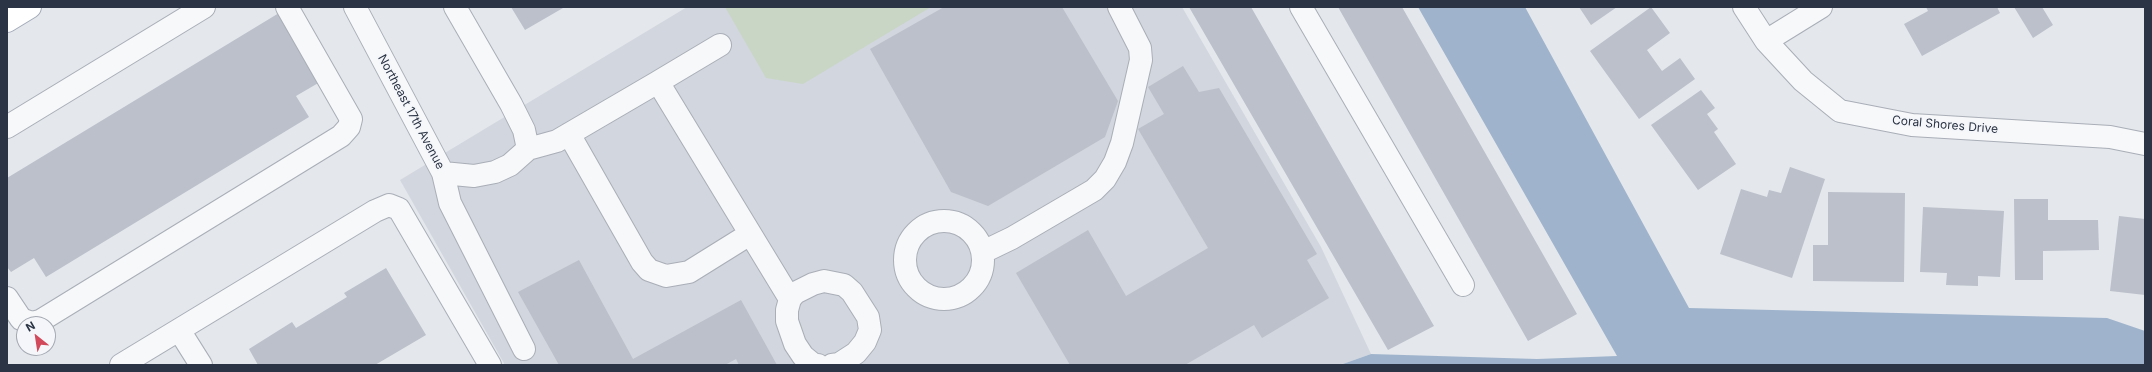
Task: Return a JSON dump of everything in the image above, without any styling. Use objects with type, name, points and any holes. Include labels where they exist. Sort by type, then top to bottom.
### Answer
[{"type":"main road","points":[[7,21],[30,7]]},
{"type":"street","points":[[7,127],[204,7]]},
{"type":"street","points":[[7,298],[21,319],[32,324],[40,321],[341,136],[349,126],[350,119],[287,7]]},
{"type":"street","name":"Northeast 17th Avenue","points":[[354,7],[444,173],[450,203],[524,349]]},
{"type":"street","points":[[455,7],[511,104],[524,130],[528,149]]},
{"type":"street","points":[[983,252],[1012,238],[1094,190],[1104,179],[1115,162],[1122,143],[1141,60],[1140,48],[1120,7]]},
{"type":"street","points":[[1301,7],[1463,285]]},
{"type":"street","name":"Coral Shores Drive","points":[[1744,7],[1766,41],[1803,81],[1840,111],[1912,125],[2110,137],[2145,144]]},
{"type":"street","points":[[1766,41],[1821,7]]},
{"type":"street","points":[[444,173],[474,176],[495,172],[510,165],[528,149],[557,141],[720,46]]},
{"type":"street","points":[[658,82],[790,299]]},
{"type":"street","points":[[568,134],[642,262],[649,270],[666,276],[688,272],[750,234]]},
{"type":"street","points":[[121,365],[375,211],[388,205],[399,209],[490,365]]},
{"type":"street","points":[[818,365],[814,365],[804,356],[790,334],[787,310],[790,299],[804,288],[824,281],[844,285],[862,305],[868,316],[870,330],[865,342],[856,353],[839,364],[832,365]]},
{"type":"street","points":[[179,330],[201,365]]},
{"type":"shaded area","points":[[687,7],[1182,7],[1321,247],[1371,354],[1340,365],[505,365],[400,180]]},
{"type":"green space","points":[[725,7],[931,7],[803,84],[766,78]]},
{"type":"water","points":[[1418,7],[1525,7],[1689,308],[2107,318],[2145,331],[2145,365],[1340,365],[1371,354],[1537,359],[1617,356]]},
{"type":"building","points":[[511,7],[563,7],[563,8],[525,30]]},
{"type":"building","points":[[944,7],[1062,7],[1118,101],[1105,137],[988,206],[951,192],[870,49]]},
{"type":"building","points":[[1189,7],[1251,7],[1434,326],[1388,350]]},
{"type":"building","points":[[1338,7],[1402,7],[1577,314],[1528,341]]},
{"type":"building","points":[[1579,7],[1617,7],[1591,25]]},
{"type":"building","points":[[1651,7],[1670,33],[1647,50],[1662,71],[1680,58],[1695,79],[1639,119],[1590,51]]},
{"type":"building","points":[[1926,7],[1997,7],[2000,13],[1922,56],[1904,24],[1928,11]]},
{"type":"building","points":[[2014,7],[2042,7],[2053,25],[2033,38]]},
{"type":"building","points":[[279,13],[320,82],[296,96],[309,117],[46,277],[34,258],[11,272],[7,267],[7,178]]},
{"type":"building","points":[[1183,66],[1199,92],[1219,88],[1317,254],[1307,260],[1329,298],[1262,338],[1254,325],[1185,365],[1070,365],[1016,273],[1088,230],[1126,296],[1208,248],[1138,129],[1164,114],[1148,87]]},
{"type":"building","points":[[1701,90],[1715,108],[1707,114],[1718,129],[1714,132],[1736,164],[1698,190],[1651,125]]},
{"type":"building","points":[[1790,167],[1825,179],[1792,278],[1720,254],[1741,189],[1767,197],[1769,190],[1781,193]]},
{"type":"building","points":[[1828,192],[1905,193],[1904,282],[1813,281],[1813,245],[1828,245]]},
{"type":"building","points":[[2014,199],[2048,199],[2048,220],[2098,220],[2099,250],[2043,251],[2043,280],[2015,280]]},
{"type":"building","points":[[1923,207],[2004,211],[2000,277],[1978,276],[1978,286],[1946,285],[1947,273],[1920,272]]},
{"type":"building","points":[[2119,216],[2145,219],[2145,295],[2110,291]]},
{"type":"building","points":[[579,260],[633,359],[741,300],[777,365],[739,365],[736,359],[725,365],[559,365],[518,292]]},
{"type":"building","points":[[386,268],[426,335],[375,365],[258,365],[249,349],[292,322],[296,328],[347,297],[344,293]]}]
